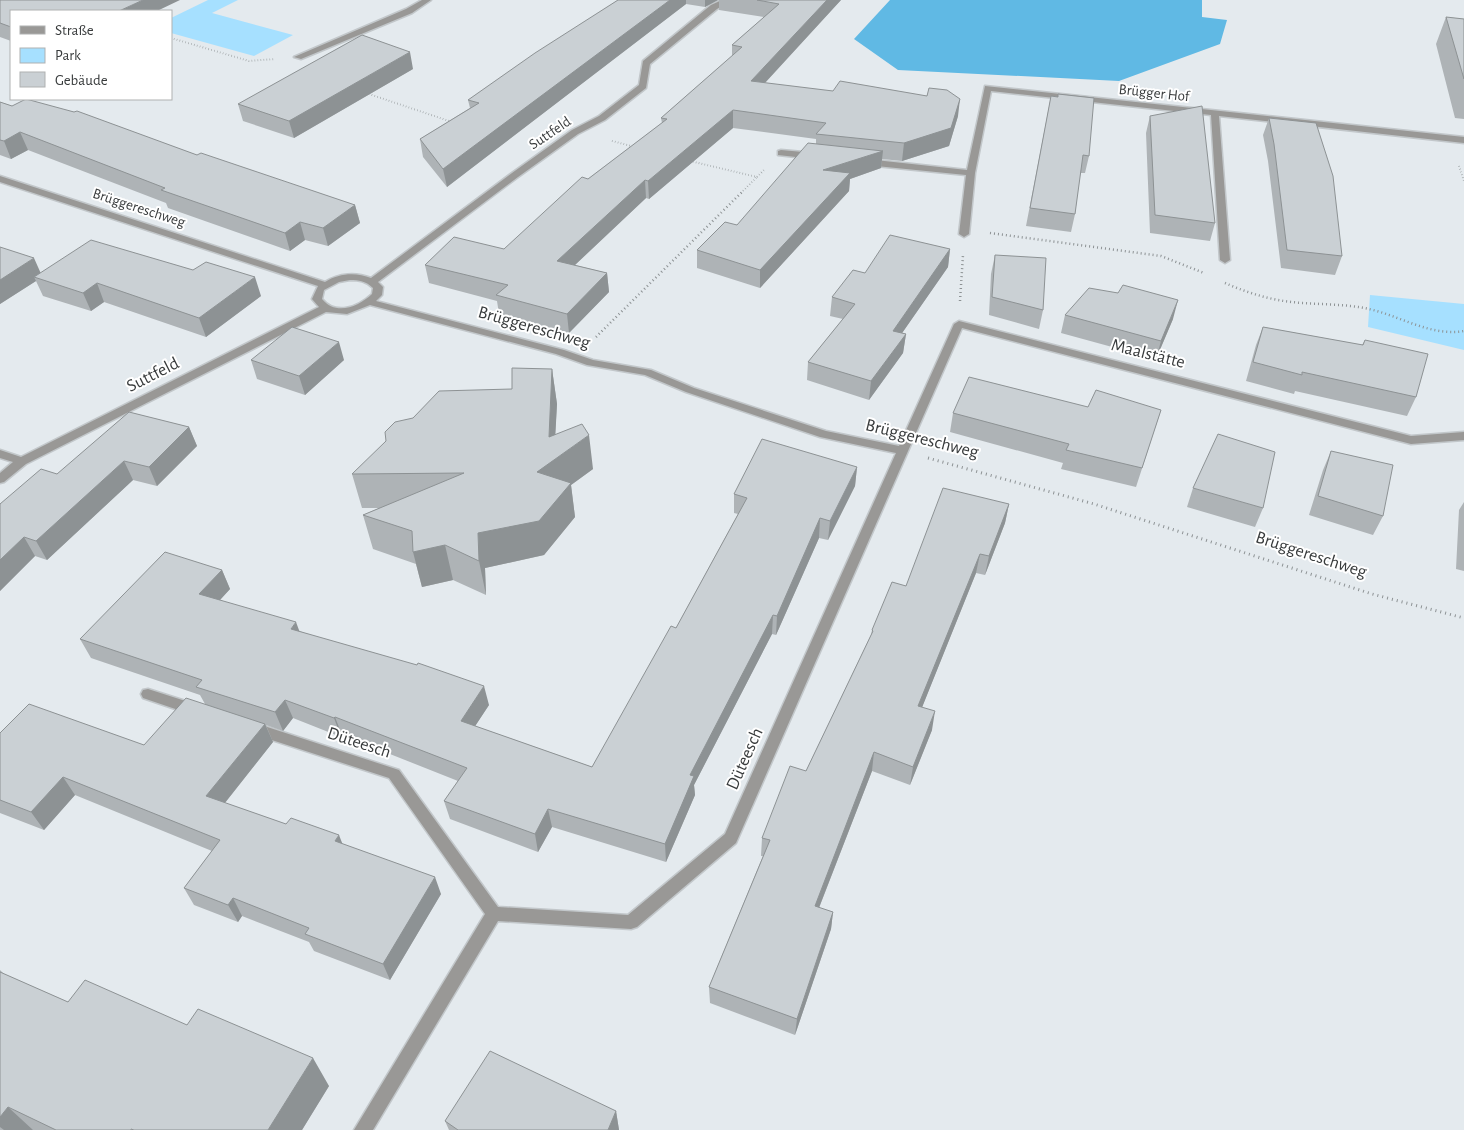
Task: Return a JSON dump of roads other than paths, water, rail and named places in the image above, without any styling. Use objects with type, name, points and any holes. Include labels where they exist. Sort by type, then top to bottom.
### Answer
[{"type":"street","points":[[298,57],[408,11],[427,0]]},
{"type":"street","name":"Suttfeld","points":[[373,281],[575,132],[602,118],[642,86],[646,62],[714,7],[727,0]]},
{"type":"street","name":"Brügger Hof","points":[[964,234],[970,173],[988,88],[1464,140]]},
{"type":"street","points":[[1214,114],[1226,260]]},
{"type":"street","points":[[782,152],[819,157]]},
{"type":"street","points":[[857,161],[970,173]]},
{"type":"street","name":"Brüggereschweg","points":[[0,179],[325,285]]},
{"type":"street","points":[[363,277],[373,281],[378,287],[377,295],[364,306],[347,310],[324,308],[317,299],[317,294],[325,285],[336,279],[363,277]]},
{"type":"street","name":"Brüggereschweg","points":[[370,302],[575,357],[591,363],[647,372],[699,393],[824,434],[903,450]]},
{"type":"street","name":"Suttfeld","points":[[0,479],[22,461],[324,308]]},
{"type":"street","name":"Maalstätte","points":[[903,450],[959,324],[1411,440],[1464,436]]},
{"type":"street","name":"Düteesch","points":[[242,725],[394,774],[494,914],[631,922],[731,838],[903,450]]},
{"type":"street","points":[[0,454],[22,461]]},
{"type":"street","points":[[148,694],[214,716]]},
{"type":"street","points":[[363,1130],[494,914]]}]
